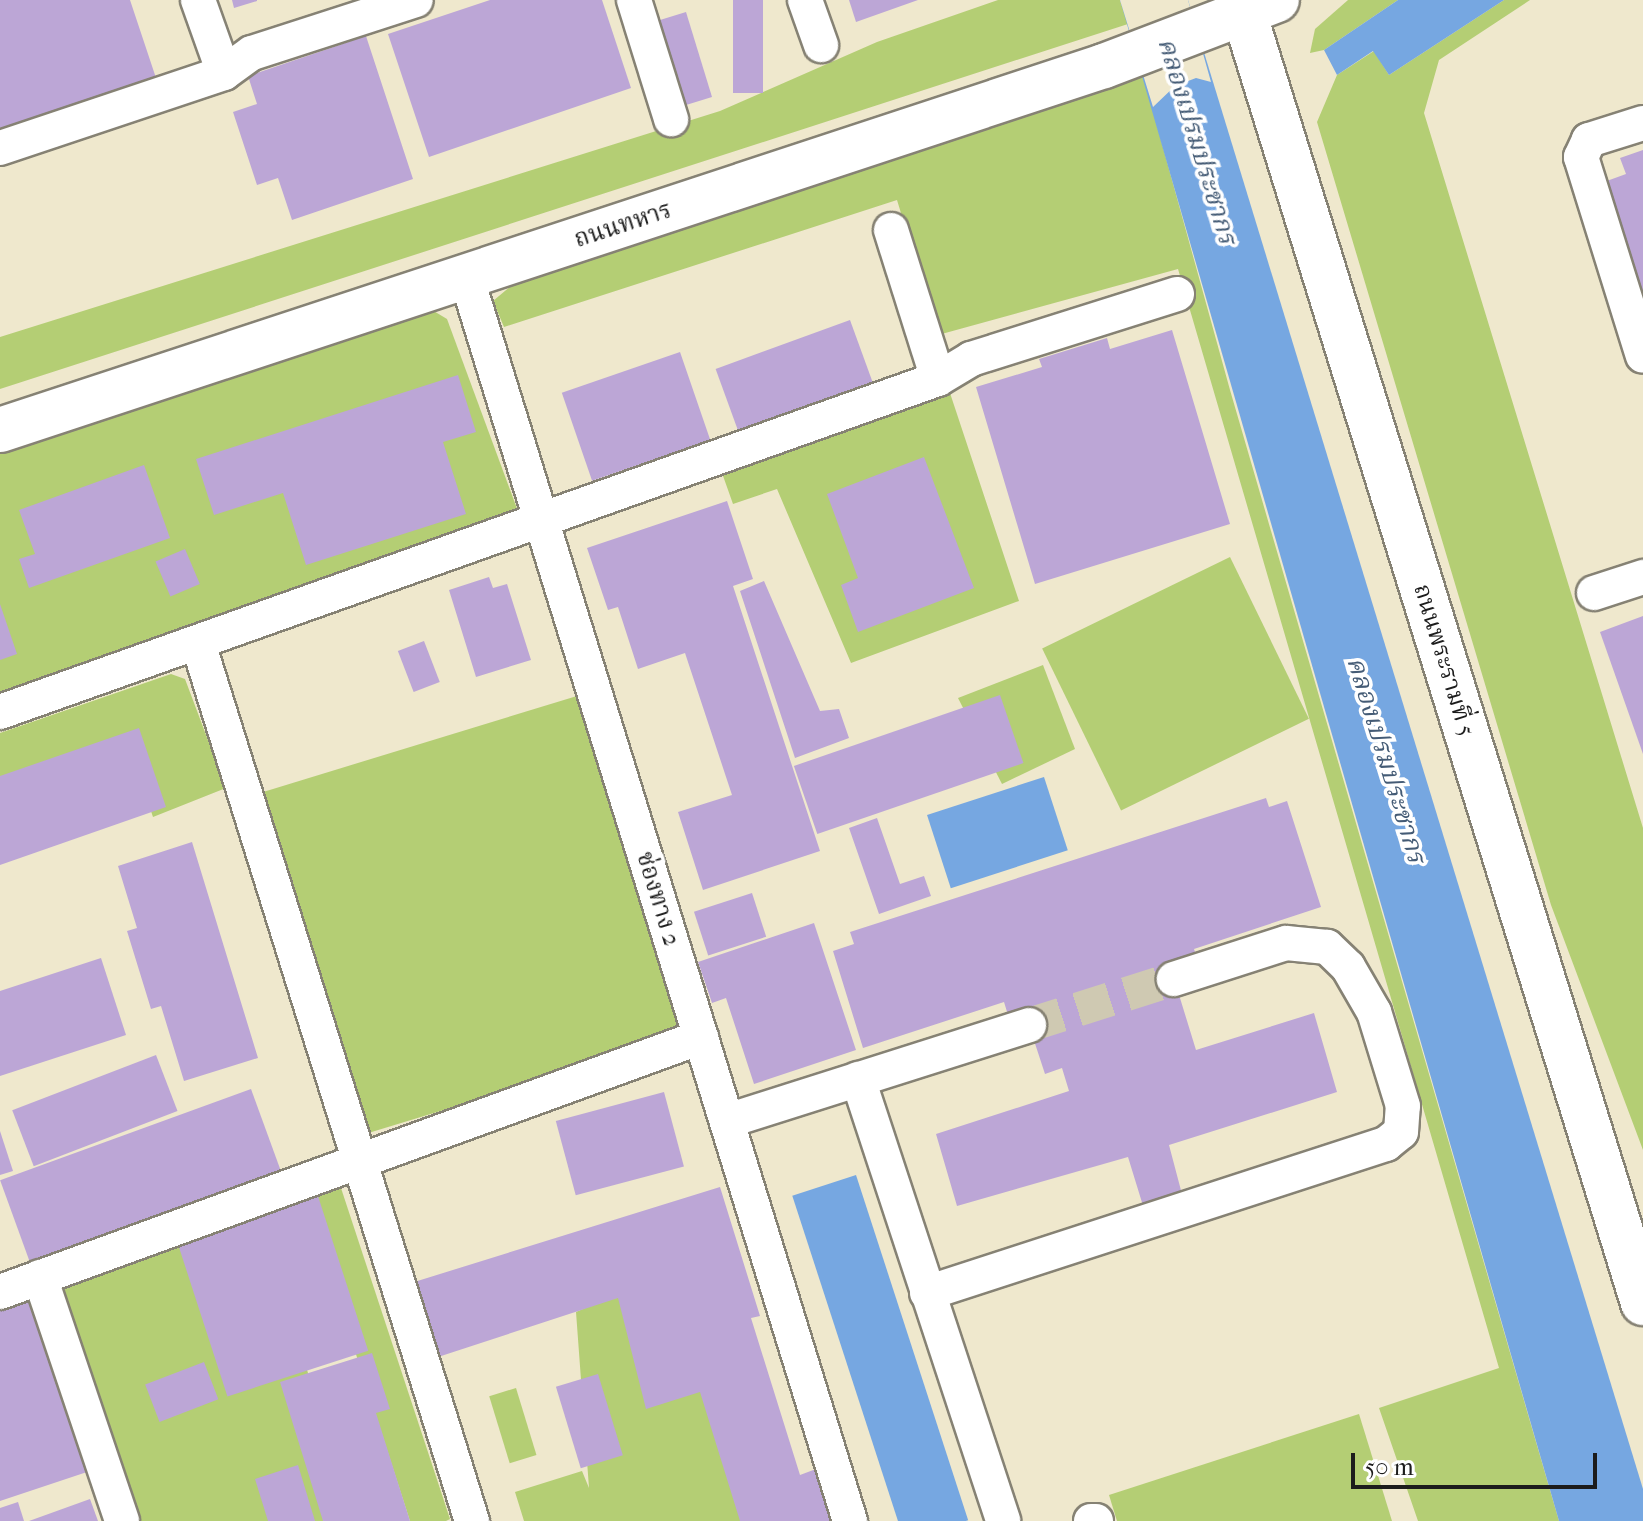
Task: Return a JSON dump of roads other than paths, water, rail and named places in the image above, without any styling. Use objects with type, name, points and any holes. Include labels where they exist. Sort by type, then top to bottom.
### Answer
[{"type":"main road","name":"ถนนทหาร","points":[[0,430],[1104,66],[1192,35],[1254,5]]},
{"type":"main road","name":"ถนนพระรามที่ 5","points":[[1254,5],[1328,272],[1643,1303]]},
{"type":"lane","points":[[198,0],[224,73]]},
{"type":"lane","points":[[0,148],[224,73],[252,53],[416,0]]},
{"type":"lane","points":[[634,0],[671,119]]},
{"type":"lane","points":[[805,0],[821,45]]},
{"type":"lane","points":[[1643,123],[1589,140],[1581,157],[1643,356]]},
{"type":"lane","points":[[891,230],[938,379]]},
{"type":"lane","name":"ช่องทาง 2","points":[[466,276],[850,1521]]},
{"type":"lane","points":[[0,712],[938,379],[971,359],[1177,294]]},
{"type":"lane","points":[[1594,593],[1643,577]]},
{"type":"lane","points":[[198,643],[472,1521]]},
{"type":"lane","points":[[927,1293],[1386,1144],[1401,1132],[1403,1106],[1374,1012],[1348,967],[1327,947],[1286,943],[1174,979]]},
{"type":"lane","points":[[727,1121],[1029,1025]]},
{"type":"lane","points":[[0,1292],[701,1037]]},
{"type":"lane","points":[[858,1079],[1003,1521]]},
{"type":"lane","points":[[40,1277],[122,1521]]},
{"type":"water","name":"คลองเปรมประชากร","points":[[1120,0],[1188,0],[1643,1489],[1643,1521],[1559,1521]]},
{"type":"water","points":[[1398,0],[1504,0],[1389,75],[1373,51],[1337,75],[1324,50]]},
{"type":"water","points":[[1044,777],[1068,850],[951,888],[927,815]]},
{"type":"water","points":[[856,1175],[968,1520],[898,1521],[792,1196]]},
{"type":"tunnel","points":[[1029,1025],[1174,979]]}]
